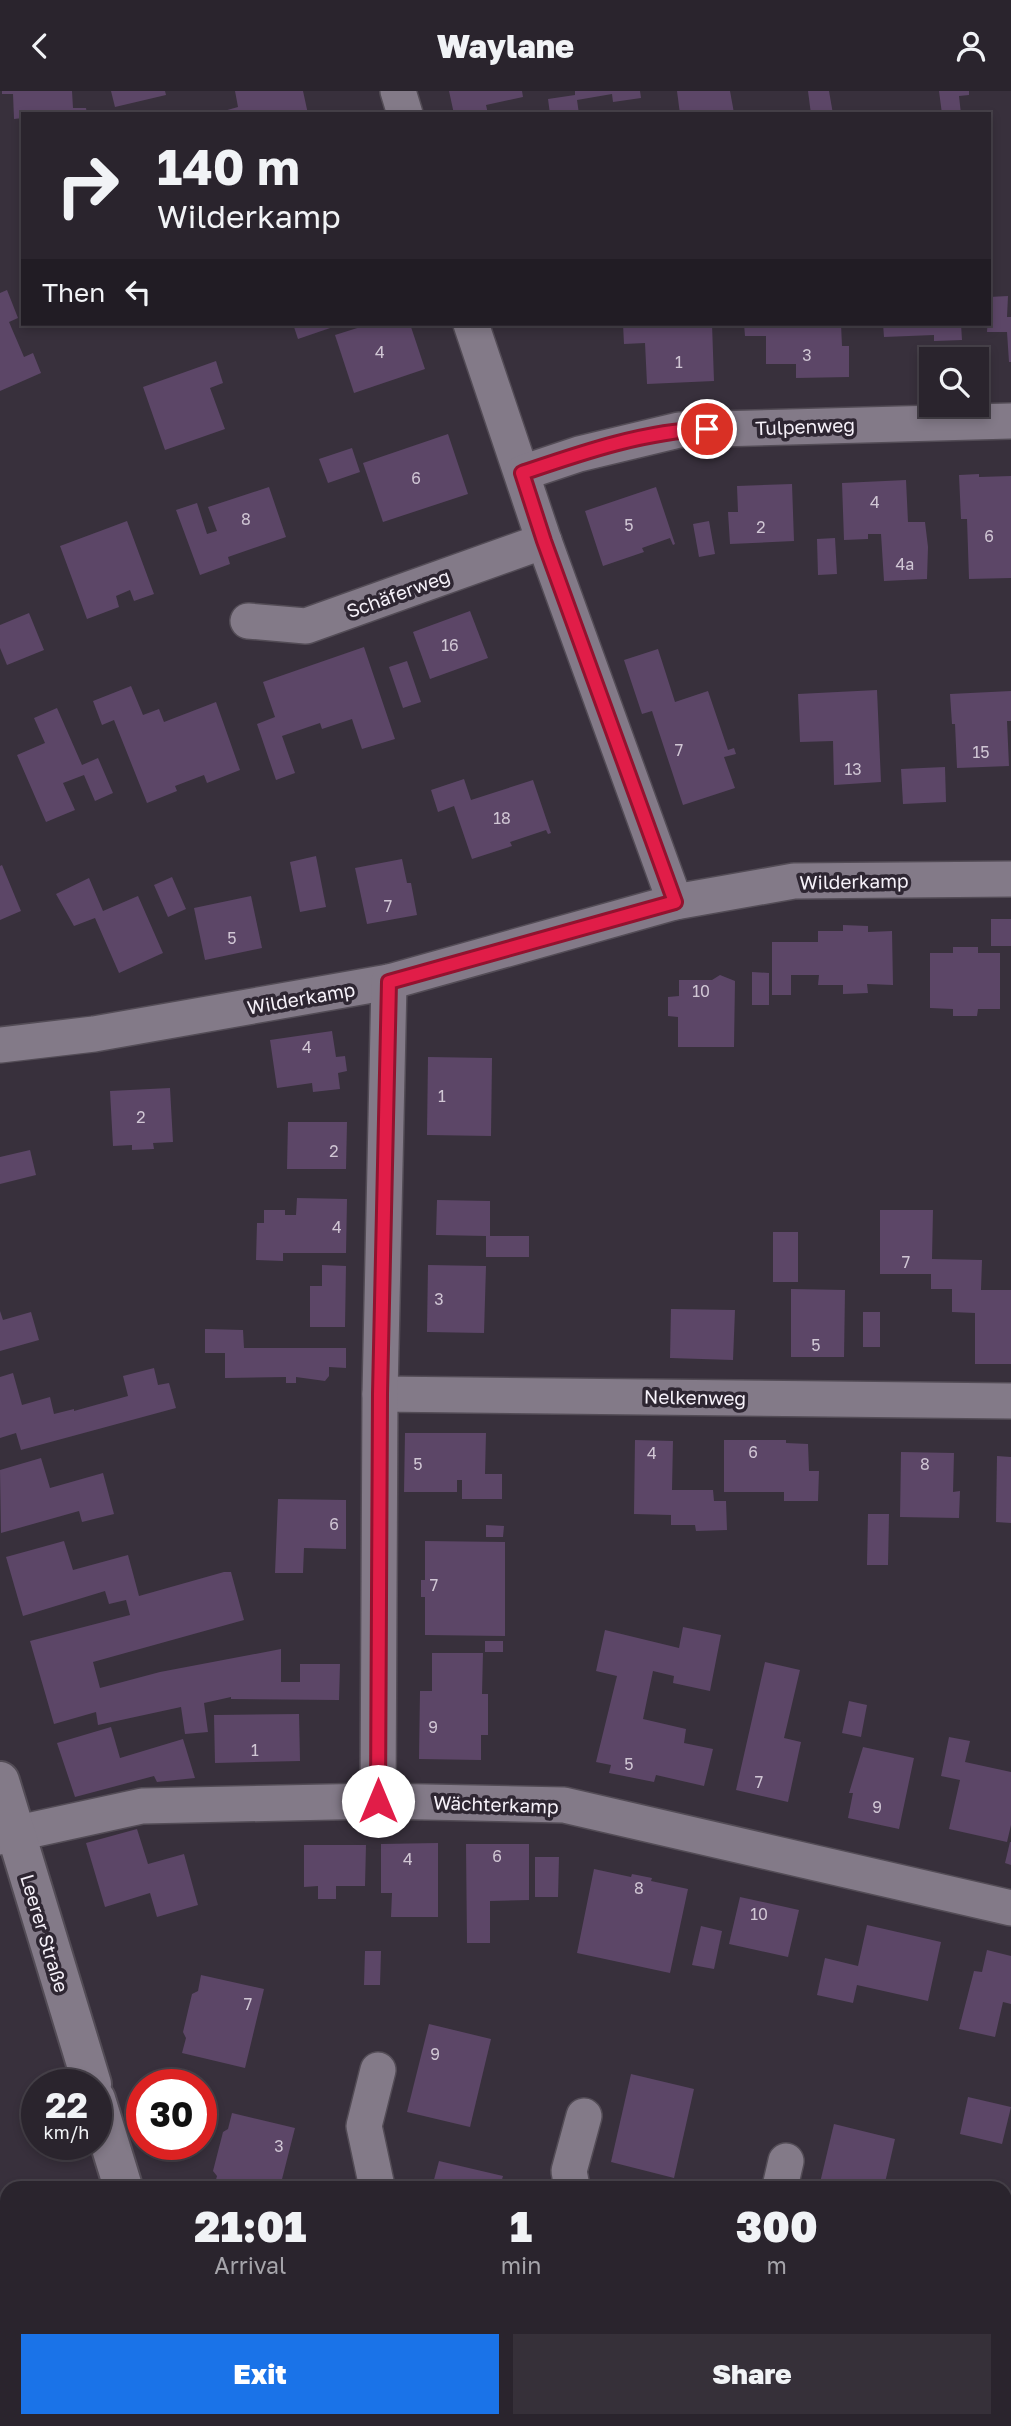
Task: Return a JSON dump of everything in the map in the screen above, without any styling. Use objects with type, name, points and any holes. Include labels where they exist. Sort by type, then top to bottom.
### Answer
[{"type":"street","points":[[398,91],[404,112]]},
{"type":"street","points":[[472,326],[544,541],[675,902]]},
{"type":"street","name":"Tulpenweg","points":[[522,473],[579,454],[679,430],[1011,421]]},
{"type":"street","name":"Schäferweg","points":[[248,621],[306,626],[544,541]]},
{"type":"street","name":"Wilderkamp","points":[[0,1045],[94,1034],[389,982],[675,902],[794,881],[1011,879]]},
{"type":"street","points":[[378,1801],[380,1394],[389,982]]},
{"type":"street","name":"Nelkenweg","points":[[380,1394],[1011,1401]]},
{"type":"street","name":"Leerer Straße","points":[[0,1781],[8,1836],[87,2069]]},
{"type":"street","name":"Wächterkamp","points":[[8,1836],[142,1806],[378,1801],[564,1805],[1011,1908]]},
{"type":"street","points":[[376,2181],[364,2126],[378,2070]]},
{"type":"street","points":[[571,2181],[569,2171],[584,2116]]},
{"type":"street","points":[[112,2151],[121,2181]]},
{"type":"building","points":[[2,91],[72,91],[73,108],[86,108],[87,112],[21,112],[21,118],[14,119],[13,94],[2,94]]},
{"type":"building","points":[[111,91],[165,91],[166,95],[115,107]]},
{"type":"building","points":[[235,91],[303,91],[308,112],[220,112],[238,107]]},
{"type":"building","points":[[449,91],[522,91],[523,97],[486,105],[488,112],[454,112]]},
{"type":"building","points":[[575,91],[640,91],[641,98],[613,102],[612,94],[577,100],[579,112],[550,112],[548,99],[575,95]]},
{"type":"building","points":[[677,91],[730,91],[734,112],[680,112]]},
{"type":"building","points":[[808,91],[829,91],[833,112],[811,112]]},
{"type":"building","points":[[939,91],[969,91],[969,95],[959,96],[961,112],[942,112]]},
{"type":"building","points":[[7,290],[18,318],[9,322],[24,357],[33,353],[41,373],[0,391],[0,293]]},
{"type":"building","points":[[1008,296],[1011,362],[1007,332],[987,332],[987,326],[991,326],[991,297]]},
{"type":"building","points":[[294,326],[336,326],[298,339]]},
{"type":"building","points":[[364,326],[411,326],[425,369],[354,393],[335,335]]},
{"type":"building","points":[[623,326],[712,326],[714,381],[647,384],[645,343],[624,344]]},
{"type":"building","points":[[744,326],[841,326],[842,346],[849,346],[849,377],[796,378],[796,364],[766,364],[766,336],[745,336]]},
{"type":"building","points":[[883,326],[961,326],[962,340],[934,341],[934,335],[884,337]]},
{"type":"building","points":[[216,361],[223,383],[210,388],[225,429],[165,450],[143,387]]},
{"type":"building","points":[[448,434],[468,494],[383,522],[363,463]]},
{"type":"building","points":[[352,448],[360,472],[328,483],[319,459]]},
{"type":"building","points":[[979,474],[979,477],[1011,476],[1011,578],[969,579],[967,519],[961,519],[959,475]]},
{"type":"building","points":[[906,480],[908,522],[925,522],[928,547],[927,579],[884,581],[881,534],[868,534],[868,539],[844,540],[842,483]]},
{"type":"building","points":[[792,484],[794,541],[730,544],[728,512],[738,512],[737,486]]},
{"type":"building","points":[[269,487],[286,537],[228,557],[230,564],[200,575],[176,510],[197,503],[207,534],[217,531],[208,507]]},
{"type":"building","points":[[656,487],[675,544],[673,545],[670,538],[642,548],[644,552],[603,566],[585,511]]},
{"type":"building","points":[[127,521],[154,594],[134,601],[130,590],[116,596],[119,607],[87,619],[60,546]]},
{"type":"building","points":[[709,521],[715,554],[699,557],[693,524]]},
{"type":"building","points":[[835,538],[837,574],[818,575],[817,539]]},
{"type":"building","points":[[470,611],[488,658],[430,679],[413,632]]},
{"type":"building","points":[[29,613],[44,650],[7,665],[0,648],[0,625]]},
{"type":"building","points":[[364,647],[395,739],[362,749],[352,719],[322,729],[320,723],[282,736],[295,773],[276,780],[257,724],[275,717],[263,682]]},
{"type":"building","points":[[658,649],[675,702],[708,691],[728,750],[734,748],[736,754],[724,757],[735,788],[683,805],[652,711],[642,714],[624,660]]},
{"type":"building","points":[[407,661],[421,702],[403,708],[389,667]]},
{"type":"building","points":[[131,686],[143,715],[159,709],[164,722],[216,702],[240,770],[207,783],[204,775],[175,786],[177,791],[147,803],[114,720],[102,725],[93,701]]},
{"type":"building","points":[[877,690],[881,782],[834,785],[833,741],[800,742],[798,694]]},
{"type":"building","points":[[1011,691],[1011,721],[1007,721],[1009,766],[957,768],[955,724],[952,724],[950,694]]},
{"type":"building","points":[[57,708],[82,765],[98,758],[113,793],[95,801],[84,775],[63,783],[75,810],[46,822],[17,755],[45,743],[34,718]]},
{"type":"building","points":[[945,767],[946,802],[903,804],[901,769]]},
{"type":"building","points":[[464,779],[471,800],[533,780],[551,833],[548,834],[546,830],[510,842],[512,846],[472,859],[454,806],[438,812],[431,790]]},
{"type":"building","points":[[316,856],[326,907],[300,912],[290,862]]},
{"type":"building","points":[[402,859],[407,883],[411,883],[417,915],[367,924],[355,868]]},
{"type":"building","points":[[2,865],[21,911],[0,920],[0,866]]},
{"type":"building","points":[[172,877],[186,909],[168,917],[154,885]]},
{"type":"building","points":[[89,878],[103,911],[138,896],[163,953],[119,973],[95,918],[74,926],[56,894]]},
{"type":"building","points":[[251,896],[262,948],[205,960],[194,908]]},
{"type":"building","points":[[991,919],[1011,919],[1011,946],[991,946]]},
{"type":"building","points":[[843,925],[868,926],[868,932],[892,931],[893,985],[867,984],[868,993],[843,994],[843,985],[818,985],[819,975],[791,975],[791,995],[772,995],[772,942],[818,942],[818,931],[843,931]]},
{"type":"building","points":[[953,947],[978,947],[978,953],[1000,953],[1000,1009],[978,1009],[977,1016],[953,1016],[953,1009],[930,1008],[930,953],[953,953]]},
{"type":"building","points":[[752,972],[769,973],[769,1005],[752,1005]]},
{"type":"building","points":[[720,975],[735,981],[734,1047],[678,1047],[678,1017],[668,1016],[668,997],[679,996],[679,980],[712,980]]},
{"type":"building","points":[[332,1031],[336,1057],[345,1056],[347,1071],[338,1073],[340,1089],[313,1092],[312,1083],[277,1088],[270,1040]]},
{"type":"building","points":[[428,1057],[492,1058],[491,1136],[427,1135]]},
{"type":"building","points":[[170,1088],[173,1142],[153,1143],[154,1149],[132,1150],[132,1145],[113,1146],[110,1091]]},
{"type":"building","points":[[288,1122],[347,1122],[346,1169],[287,1169]]},
{"type":"building","points":[[30,1150],[36,1175],[0,1184],[0,1157]]},
{"type":"building","points":[[297,1198],[347,1199],[346,1253],[283,1253],[283,1261],[256,1260],[257,1223],[264,1223],[264,1210],[285,1210],[285,1215],[296,1215]]},
{"type":"building","points":[[437,1200],[490,1201],[490,1236],[529,1236],[529,1257],[486,1257],[486,1236],[436,1235]]},
{"type":"building","points":[[880,1210],[933,1210],[932,1259],[982,1260],[981,1290],[1011,1290],[1011,1364],[975,1364],[975,1313],[952,1312],[952,1289],[931,1289],[931,1274],[880,1274]]},
{"type":"building","points":[[773,1232],[798,1232],[798,1282],[773,1282]]},
{"type":"building","points":[[322,1265],[346,1266],[345,1327],[310,1327],[310,1286],[322,1286]]},
{"type":"building","points":[[428,1265],[486,1266],[484,1333],[427,1332]]},
{"type":"building","points":[[791,1289],[845,1290],[844,1357],[791,1357]]},
{"type":"building","points":[[671,1309],[735,1310],[733,1360],[670,1358]]},
{"type":"building","points":[[0,1311],[3,1320],[31,1312],[39,1340],[0,1351]]},
{"type":"building","points":[[863,1312],[880,1312],[880,1347],[863,1347]]},
{"type":"building","points":[[205,1329],[243,1330],[244,1348],[346,1348],[346,1368],[329,1367],[329,1376],[325,1381],[296,1377],[296,1383],[286,1383],[286,1377],[225,1378],[225,1353],[205,1353]]},
{"type":"building","points":[[154,1368],[158,1385],[169,1383],[176,1408],[21,1450],[16,1433],[0,1438],[0,1377],[13,1373],[22,1405],[50,1397],[54,1414],[128,1396],[123,1376]]},
{"type":"building","points":[[405,1433],[486,1433],[485,1474],[502,1474],[502,1499],[462,1499],[462,1480],[457,1480],[457,1492],[404,1492]]},
{"type":"building","points":[[635,1440],[673,1441],[672,1490],[713,1490],[714,1501],[726,1501],[727,1530],[696,1531],[695,1525],[671,1525],[671,1515],[634,1514]]},
{"type":"building","points":[[724,1440],[786,1440],[786,1443],[808,1444],[809,1471],[819,1471],[818,1501],[784,1501],[784,1492],[724,1492]]},
{"type":"building","points":[[901,1452],[954,1453],[953,1492],[960,1491],[959,1518],[900,1517]]},
{"type":"building","points":[[997,1456],[1011,1457],[1011,1523],[996,1522]]},
{"type":"building","points":[[41,1458],[50,1488],[103,1473],[114,1514],[82,1522],[79,1511],[1,1533],[0,1470]]},
{"type":"building","points":[[278,1499],[346,1500],[346,1549],[304,1548],[303,1573],[275,1573]]},
{"type":"building","points":[[868,1514],[889,1514],[888,1565],[867,1565]]},
{"type":"building","points":[[486,1525],[504,1526],[503,1537],[486,1537]]},
{"type":"building","points":[[64,1541],[73,1570],[128,1555],[139,1596],[231,1572],[244,1620],[93,1662],[100,1688],[160,1672],[281,1649],[281,1682],[300,1682],[300,1664],[340,1664],[339,1700],[231,1697],[204,1703],[208,1732],[185,1734],[181,1707],[98,1725],[96,1712],[54,1724],[30,1641],[130,1615],[126,1600],[109,1604],[105,1591],[23,1616],[6,1557]]},
{"type":"building","points":[[425,1541],[505,1542],[505,1636],[425,1635],[425,1597],[421,1597],[421,1580],[425,1580]]},
{"type":"building","points":[[683,1627],[721,1635],[710,1691],[673,1683],[674,1676],[653,1671],[643,1719],[686,1729],[684,1743],[713,1749],[704,1786],[656,1775],[654,1782],[609,1773],[611,1765],[596,1762],[617,1676],[596,1671],[605,1630],[679,1648]]},
{"type":"building","points":[[485,1641],[503,1641],[503,1652],[485,1652]]},
{"type":"building","points":[[432,1653],[483,1653],[482,1694],[488,1694],[488,1735],[481,1735],[481,1760],[419,1759],[420,1691],[432,1691]]},
{"type":"building","points":[[765,1662],[800,1670],[784,1738],[801,1742],[788,1802],[736,1790]]},
{"type":"building","points":[[849,1701],[867,1705],[861,1737],[842,1733]]},
{"type":"building","points":[[299,1714],[300,1761],[215,1763],[214,1715]]},
{"type":"building","points":[[111,1727],[120,1758],[183,1739],[195,1778],[157,1782],[154,1776],[75,1797],[57,1743]]},
{"type":"building","points":[[949,1737],[970,1741],[965,1762],[1011,1772],[1011,1825],[1007,1842],[949,1829],[960,1780],[941,1776]]},
{"type":"building","points":[[863,1747],[914,1758],[899,1829],[848,1818],[853,1793],[849,1793]]},
{"type":"building","points":[[137,1829],[148,1864],[184,1854],[198,1905],[157,1917],[150,1893],[105,1907],[86,1843]]},
{"type":"building","points":[[1011,1842],[1011,1865],[1005,1863]]},
{"type":"building","points":[[438,1843],[438,1917],[391,1917],[392,1893],[381,1893],[381,1844]]},
{"type":"building","points":[[466,1844],[529,1844],[529,1900],[490,1901],[490,1943],[467,1943]]},
{"type":"building","points":[[304,1845],[366,1845],[365,1886],[336,1886],[336,1899],[318,1899],[318,1886],[304,1887]]},
{"type":"building","points":[[535,1857],[559,1857],[558,1897],[535,1897]]},
{"type":"building","points":[[594,1869],[631,1877],[632,1874],[652,1878],[651,1881],[688,1889],[670,1973],[577,1953]]},
{"type":"building","points":[[740,1897],[799,1910],[788,1957],[729,1944]]},
{"type":"building","points":[[867,1925],[941,1942],[928,2001],[857,1985],[853,2003],[817,1995],[825,1958],[858,1966]]},
{"type":"building","points":[[701,1926],[722,1931],[714,1969],[692,1965]]},
{"type":"building","points":[[987,1950],[1011,1956],[1011,2004],[1003,2002],[995,2037],[959,2029],[974,1971],[982,1972]]},
{"type":"building","points":[[365,1951],[381,1951],[380,1985],[364,1985]]},
{"type":"building","points":[[201,1975],[264,1989],[245,2068],[182,2053],[186,2038],[183,2032],[192,1994],[198,1991]]},
{"type":"building","points":[[429,2024],[491,2039],[470,2127],[407,2112]]},
{"type":"building","points":[[631,2074],[694,2089],[674,2178],[611,2162]]},
{"type":"building","points":[[968,2097],[1011,2107],[1002,2144],[960,2134]]},
{"type":"building","points":[[232,2113],[295,2128],[282,2181],[216,2181],[217,2176],[213,2171],[223,2132],[228,2129]]},
{"type":"building","points":[[834,2124],[895,2139],[885,2181],[820,2181]]},
{"type":"building","points":[[439,2161],[503,2176],[502,2181],[434,2181]]},
{"type":"route","points":[[378,1801],[380,1394],[389,982],[675,902],[544,541],[522,473],[579,454],[679,430],[707,429]]}]
